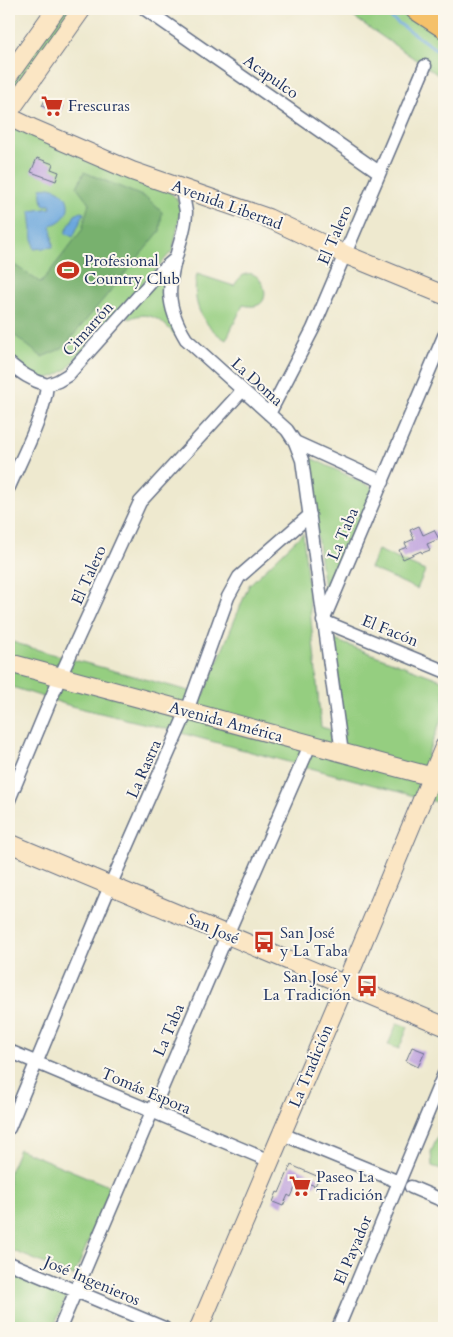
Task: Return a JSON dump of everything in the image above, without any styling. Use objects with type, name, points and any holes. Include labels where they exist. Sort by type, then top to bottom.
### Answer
[{"type":"main road","points":[[415,9],[444,28]]},
{"type":"street","points":[[9,75],[56,9]]},
{"type":"street","points":[[9,112],[82,9]]},
{"type":"street","name":"Acapulco","points":[[145,9],[379,172]]},
{"type":"street","name":"El Talero","points":[[269,414],[312,329],[425,66]]},
{"type":"street","name":"Avenida Libertad","points":[[9,116],[88,153],[182,189],[268,218],[344,254],[444,295]]},
{"type":"street","points":[[176,259],[186,212],[182,189]]},
{"type":"street","name":"Cimarrón","points":[[47,385],[68,375],[161,271],[176,259]]},
{"type":"street","name":"La Doma","points":[[176,259],[170,277],[170,300],[176,322],[186,339],[287,430],[295,442],[383,482]]},
{"type":"street","name":"La Taba","points":[[323,621],[444,336]]},
{"type":"street","points":[[9,363],[34,381],[47,385],[42,410],[9,488]]},
{"type":"street","name":"El Talero","points":[[9,800],[60,677],[140,502],[242,391]]},
{"type":"street","points":[[295,442],[302,460],[342,753]]},
{"type":"street","name":"La Rastra","points":[[9,1128],[110,886],[187,711],[228,597],[239,577],[310,515]]},
{"type":"street","name":"El Facón","points":[[323,621],[444,671]]},
{"type":"street","name":"Avenida América","points":[[9,663],[438,778]]},
{"type":"street","name":"La Taba","points":[[60,1328],[310,745]]},
{"type":"street","name":"La Tradición","points":[[199,1328],[345,985],[438,778],[444,747]]},
{"type":"street","name":"San José","points":[[9,843],[444,1026]]},
{"type":"street","name":"Tomás Espora","points":[[9,1052],[270,1161]]},
{"type":"street","name":"El Payador","points":[[338,1328],[405,1185],[444,1074]]},
{"type":"street","points":[[282,1134],[444,1201]]},
{"type":"street","name":"José Ingenieros","points":[[9,1263],[164,1328]]},
{"type":"green space","points":[[56,9],[82,9],[9,112],[9,75]]},
{"type":"green space","points":[[342,9],[415,9],[444,28],[444,79]]},
{"type":"green space","name":"Profesional Country Club","points":[[9,128],[19,129],[170,192],[177,199],[181,210],[173,250],[67,369],[50,378],[36,377],[9,358]]},
{"type":"green space","name":"Profesional Country Club","points":[[84,172],[147,198],[162,212],[160,231],[63,348],[42,357],[9,331],[9,264],[13,264],[41,283],[82,230],[89,203],[77,187]]},
{"type":"green space","points":[[166,271],[182,343],[159,320],[145,315],[129,319],[127,315]]},
{"type":"green space","points":[[197,274],[234,286],[242,276],[251,274],[258,277],[263,285],[265,293],[263,301],[256,306],[243,305],[226,340],[210,327],[200,312],[195,294]]},
{"type":"green space","points":[[307,456],[374,488],[325,597]]},
{"type":"green space","points":[[303,533],[321,727],[345,734],[332,639],[444,681],[444,713],[427,755],[444,758],[444,775],[9,658],[9,641],[204,695],[249,585]]},
{"type":"green space","points":[[378,550],[425,571],[417,589],[370,568]]},
{"type":"green space","points":[[9,668],[444,787],[444,804],[155,726],[71,706],[9,686]]},
{"type":"green space","points":[[397,1023],[408,1027],[399,1049],[388,1045]]},
{"type":"green space","points":[[444,1122],[444,1170],[432,1166],[431,1152]]},
{"type":"green space","points":[[19,1149],[111,1187],[74,1276],[9,1249],[9,1173]]},
{"type":"green space","points":[[9,1271],[67,1296],[53,1328],[9,1328]]},
{"type":"water","points":[[50,187],[64,194],[68,206],[67,212],[59,222],[51,225],[53,247],[34,249],[30,211],[51,208],[50,205],[43,205],[41,188]]},
{"type":"water","points":[[81,212],[84,213],[73,237],[65,233],[75,215]]},
{"type":"building","name":"Frescuras","points":[[46,98],[63,106],[59,114],[42,106]]},
{"type":"building","points":[[37,158],[53,164],[51,169],[59,172],[56,181],[31,172]]},
{"type":"building","points":[[419,526],[423,535],[434,530],[439,539],[427,544],[430,550],[422,553],[421,551],[403,559],[399,550],[407,547],[405,543],[414,539],[410,530]]},
{"type":"building","points":[[412,1047],[425,1052],[418,1067],[406,1061]]},
{"type":"building","points":[[291,1165],[319,1177],[315,1186],[299,1179],[291,1197],[288,1195],[283,1206],[273,1202]]},
{"type":"waterway","points":[[378,9],[444,55]]},
{"type":"place","name":"Frescuras","points":[[52,106]]},
{"type":"place","name":"Profesional Country Club","points":[[68,270]]},
{"type":"place","name":"San José y La Taba","points":[[264,942]]},
{"type":"place","name":"San José y La Tradición","points":[[367,986]]},
{"type":"place","name":"Paseo La Tradición","points":[[300,1186]]}]
